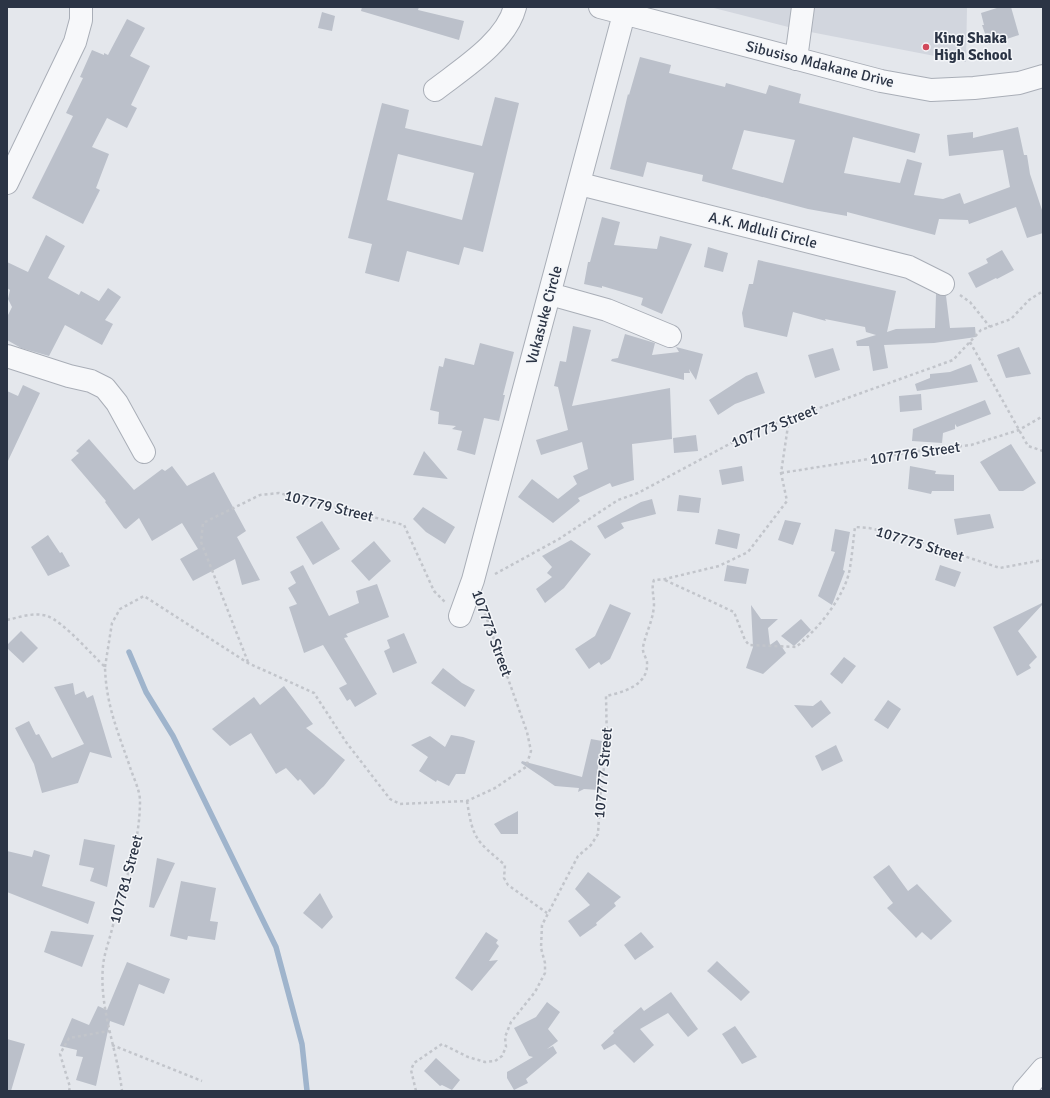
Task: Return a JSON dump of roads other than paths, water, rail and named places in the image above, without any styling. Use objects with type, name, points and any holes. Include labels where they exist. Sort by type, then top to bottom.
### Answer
[{"type":"street","points":[[7,183],[75,42],[81,20],[81,7]]},
{"type":"street","points":[[435,90],[490,48],[513,15],[515,7]]},
{"type":"street","name":"Sibusiso Mdakane Drive","points":[[600,7],[881,82],[931,90],[974,88],[1019,83],[1043,76]]},
{"type":"street","points":[[796,59],[803,7]]},
{"type":"street","name":"Vukasuke Circle","points":[[460,616],[473,580],[580,184],[624,14]]},
{"type":"street","name":"A.K. Mdluli Circle","points":[[580,184],[909,267],[943,284]]},
{"type":"street","points":[[550,294],[606,310],[670,336]]},
{"type":"street","points":[[7,356],[69,376],[91,381],[105,388],[117,403],[144,452]]},
{"type":"street","points":[[1024,1091],[1043,1069]]},
{"type":"waterway","points":[[129,652],[146,692],[173,736],[276,947],[302,1044],[307,1091]]},
{"type":"place","name":"King Shaka High School","points":[[926,47]]}]
